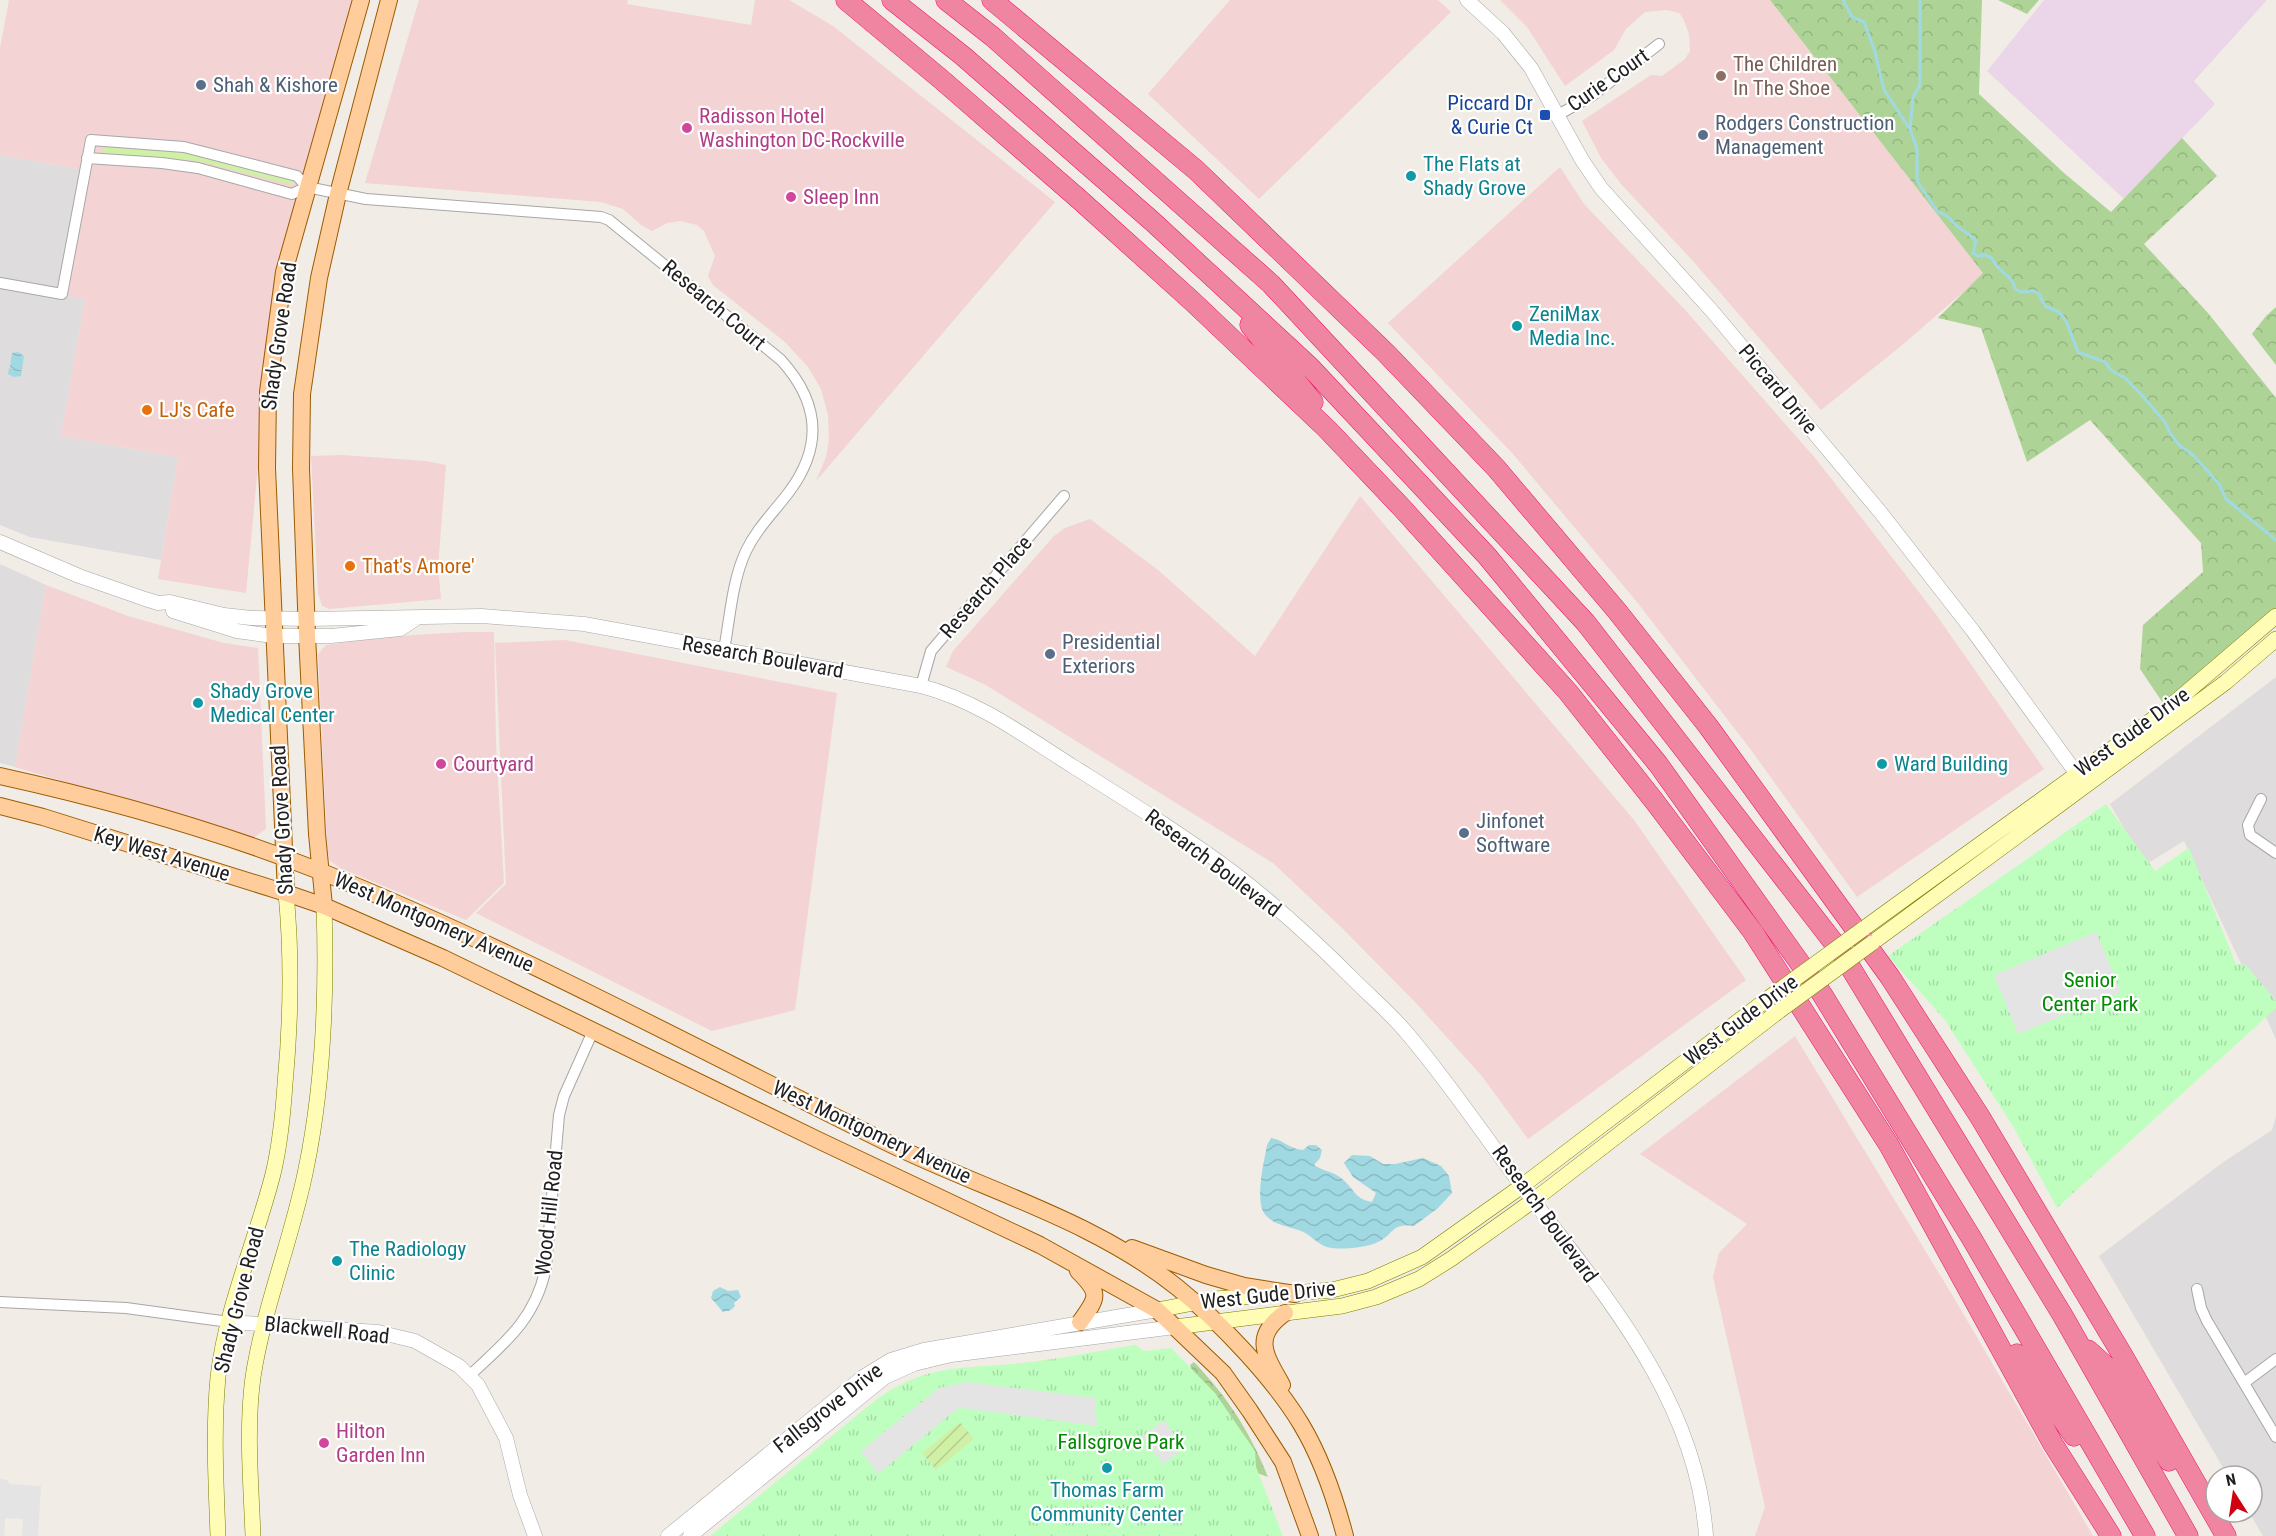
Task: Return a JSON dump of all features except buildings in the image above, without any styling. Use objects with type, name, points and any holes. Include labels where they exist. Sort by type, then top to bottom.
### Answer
[{"type":"highway","points":[[846,0],[942,80],[1192,301],[1327,429],[1402,508],[1568,692],[1753,932],[1889,1145],[2053,1444],[2111,1536]]},
{"type":"highway","points":[[892,0],[963,56],[1192,256],[1310,367],[1487,556],[1658,764],[1822,994],[1972,1239],[2145,1536]]},
{"type":"highway","points":[[946,0],[993,37],[1271,284],[1586,623],[1841,952],[2074,1337],[2188,1536]]},
{"type":"highway","points":[[996,3],[1196,170],[1386,353],[1496,468],[1617,611],[1708,726],[1890,977],[1986,1127],[2123,1356],[2226,1536]]},
{"type":"highway","points":[[1192,256],[1402,508]]},
{"type":"highway","points":[[1951,1258],[2052,1407],[2126,1504]]},
{"type":"highway","points":[[2074,1337],[2108,1368],[2219,1536]]},
{"type":"main road","name":"Shady Grove Road","points":[[218,1536],[214,1430],[218,1375],[229,1322],[273,1173],[281,1130],[287,1066],[290,936],[283,858],[273,627],[267,468],[268,392],[284,272],[361,0]]},
{"type":"main road","name":"Shady Grove Road","points":[[253,1536],[249,1431],[253,1379],[264,1324],[306,1170],[322,1069],[325,989],[324,906],[320,871],[307,627],[301,468],[302,394],[319,278],[338,194],[389,0]]},
{"type":"main road","name":"West Gude Drive","points":[[1174,1327],[1342,1306],[1376,1297],[1419,1279],[1451,1259],[1534,1200],[1779,1011],[1872,943],[2167,709],[2276,616]]},
{"type":"main road","name":"West Gude Drive","points":[[1156,1310],[1249,1295],[1332,1290],[1368,1281],[1422,1257],[1522,1186],[1863,929],[2080,779],[2226,682],[2276,639]]},
{"type":"main road","name":"Key West Avenue","points":[[0,776],[42,785],[194,827],[283,858]]},
{"type":"main road","name":"Key West Avenue","points":[[0,806],[44,817],[324,906]]},
{"type":"main road","points":[[249,847],[274,834],[281,818]]},
{"type":"main road","name":"West Montgomery Avenue","points":[[283,858],[320,871],[522,959],[892,1145],[1102,1237],[1166,1279],[1195,1302],[1255,1364],[1301,1424],[1324,1470],[1338,1506],[1345,1536]]},
{"type":"main road","name":"West Montgomery Avenue","points":[[324,906],[443,958],[1040,1245],[1156,1310],[1174,1327]]},
{"type":"main road","points":[[1102,1237],[1206,1275],[1244,1286],[1295,1293]]},
{"type":"main road","points":[[1067,1260],[1094,1287],[1092,1305],[1080,1322]]},
{"type":"main road","points":[[1285,1313],[1270,1326],[1265,1335],[1263,1347],[1301,1424]]},
{"type":"main road","points":[[1174,1327],[1223,1373],[1251,1411],[1283,1462],[1310,1536]]},
{"type":"street","name":"Piccard Drive","points":[[1467,0],[1503,33],[1531,68],[1582,160],[1601,188],[1712,311],[1881,513],[1973,631],[2080,779]]},
{"type":"street","name":"Curie Court","points":[[1558,115],[1593,95],[1659,44]]},
{"type":"street","points":[[0,283],[62,294],[87,158],[91,140],[184,147],[297,176],[307,187],[292,194],[198,168],[87,158]]},
{"type":"street","name":"Research Court","points":[[307,187],[366,199],[602,217],[609,220],[781,360],[798,378],[810,407],[813,428],[806,465],[790,492],[761,524],[745,553],[736,582],[724,650]]},
{"type":"street","name":"Research Place","points":[[921,686],[931,651],[1064,496]]},
{"type":"street","name":"Research Boulevard","points":[[0,542],[79,576],[158,603],[170,602],[273,627],[307,627],[331,636],[400,629],[419,617],[482,616],[585,624],[921,686],[940,691],[980,708],[1142,810],[1233,873],[1329,956],[1405,1030],[1580,1260],[1647,1359],[1672,1406],[1701,1490],[1706,1536]]},
{"type":"street","points":[[2261,799],[2248,825],[2250,835],[2276,853]]},
{"type":"street","name":"Wood Hill Road","points":[[469,1376],[516,1333],[528,1317],[543,1284],[559,1115],[564,1096],[593,1030]]},
{"type":"street","points":[[2197,1289],[2201,1308],[2207,1321],[2276,1437]]},
{"type":"street","name":"Blackwell Road","points":[[0,1302],[126,1308],[229,1322],[378,1332],[415,1341],[459,1366],[478,1385],[488,1401],[506,1438],[520,1495],[535,1536]]},
{"type":"street","name":"Fallsgrove Drive","points":[[668,1536],[863,1377],[891,1360],[924,1350],[1156,1310]]},
{"type":"street","name":"Fallsgrove Drive","points":[[690,1536],[885,1377],[914,1364],[951,1355],[1174,1327]]},
{"type":"street","points":[[2244,1383],[2276,1359]]},
{"type":"shaded area","points":[[9,0],[359,0],[319,137],[265,392],[246,593],[158,579],[178,457],[61,436],[85,299],[62,295],[84,170],[0,155],[0,48]]},
{"type":"shaded area","points":[[419,0],[628,0],[627,4],[751,25],[755,0],[789,0],[833,26],[1055,202],[816,481],[826,457],[829,440],[828,415],[821,389],[808,367],[785,342],[713,285],[708,276],[715,256],[704,231],[697,225],[681,221],[667,223],[652,231],[641,225],[623,209],[601,202],[365,183]]},
{"type":"shaded area","points":[[1230,0],[1438,0],[1451,12],[1259,199],[1148,94]]},
{"type":"shaded area","points":[[1500,0],[1770,0],[1984,274],[1901,346],[1821,410],[1693,261],[1621,184],[1601,158],[1582,121],[1651,75],[1662,76],[1685,59],[1690,51],[1689,34],[1683,18],[1679,13],[1667,10],[1645,12],[1626,29],[1614,50],[1565,86],[1527,27]]},
{"type":"shaded area","points":[[2044,0],[2267,0],[2194,81],[2215,104],[2124,199],[1987,71]]},
{"type":"shaded area","points":[[0,155],[84,170],[62,295],[85,299],[61,436],[178,457],[161,560],[30,537],[0,525]]},
{"type":"shaded area","points":[[1560,167],[1584,204],[1686,311],[1816,459],[1935,613],[2044,769],[1857,897],[1751,750],[1637,602],[1513,454],[1388,323]]},
{"type":"shaded area","points":[[342,455],[426,461],[446,465],[438,567],[441,599],[329,609],[322,606],[318,593],[311,456]]},
{"type":"shaded area","points":[[1360,496],[1634,820],[1746,980],[1528,1139],[1481,1075],[1415,1002],[1342,928],[1273,863],[984,684],[946,667],[953,651],[1053,537],[1065,528],[1090,519],[1158,570],[1255,656]]},
{"type":"shaded area","points":[[0,564],[46,585],[15,767],[0,763]]},
{"type":"shaded area","points":[[46,585],[128,616],[224,643],[258,648],[266,829],[253,838],[15,767]]},
{"type":"shaded area","points":[[494,632],[496,745],[504,883],[466,920],[340,868],[329,860],[318,654],[326,645],[382,637]]},
{"type":"shaded area","points":[[565,640],[837,693],[795,1010],[712,1031],[476,913],[506,884],[495,643]]},
{"type":"shaded area","points":[[2276,677],[2276,1039],[2184,841],[2145,865],[2110,804]]},
{"type":"shaded area","points":[[2096,932],[2121,992],[2018,1034],[1994,975]]},
{"type":"shaded area","points":[[1795,1036],[1954,1298],[2093,1536],[1755,1536],[1765,1507],[1713,1277],[1719,1253],[1747,1224],[1640,1154]]},
{"type":"shaded area","points":[[2276,1116],[2276,1536],[2263,1536],[2256,1524],[2264,1524],[2264,1464],[2221,1464],[2099,1256],[2222,1163],[2272,1130]]},
{"type":"shaded area","points":[[968,1382],[1095,1398],[1097,1426],[957,1409],[878,1474],[861,1451],[939,1388]]},
{"type":"shaded area","points":[[1164,1420],[1184,1448],[1163,1464],[1142,1436]]},
{"type":"shaded area","points":[[0,1479],[8,1480],[9,1484],[41,1486],[38,1536],[22,1536],[23,1519],[5,1518],[4,1536],[0,1536]]},
{"type":"green space","points":[[1770,0],[1982,0],[1979,94],[2064,173],[2111,212],[2182,138],[2217,176],[2144,244],[2208,313],[2276,398],[2276,616],[2167,709],[2140,669],[2143,625],[2203,572],[2201,543],[2090,420],[2027,462],[1981,328],[1938,318],[1983,273]]},
{"type":"green space","points":[[1998,0],[2039,0],[2027,14]]},
{"type":"green space","points":[[105,147],[186,153],[288,179],[294,183],[291,185],[198,161],[105,154],[101,151]]},
{"type":"green space","points":[[2276,307],[2276,365],[2252,334]]},
{"type":"green space","name":"Senior Center Park","points":[[2106,804],[2155,871],[2189,848],[2236,964],[2246,965],[2276,1001],[2276,1008],[2057,1208],[2014,1128],[1945,1020],[1888,956]]},
{"type":"green space","name":"Fallsgrove Park","points":[[1135,1345],[1144,1351],[1171,1348],[1215,1393],[1255,1451],[1256,1467],[1283,1536],[710,1536],[877,1399],[895,1387],[930,1373],[947,1370],[1036,1361]]},
{"type":"green space","points":[[1194,1362],[1218,1389],[1237,1416],[1268,1477],[1246,1469],[1196,1382],[1190,1365]]},
{"type":"green space","points":[[960,1422],[974,1439],[936,1470],[922,1453]]},
{"type":"water","points":[[18,352],[24,356],[22,369],[17,369],[22,370],[21,376],[14,377],[8,374],[9,368],[14,369],[10,367],[12,353]]},
{"type":"water","points":[[1271,1138],[1303,1150],[1309,1145],[1316,1145],[1322,1150],[1320,1158],[1314,1165],[1338,1176],[1366,1201],[1372,1202],[1376,1193],[1353,1177],[1344,1163],[1352,1155],[1370,1156],[1383,1164],[1423,1158],[1441,1166],[1449,1176],[1452,1193],[1438,1208],[1414,1226],[1401,1226],[1378,1242],[1366,1246],[1329,1248],[1304,1232],[1276,1223],[1264,1213],[1260,1198],[1261,1180],[1267,1145]]},
{"type":"water","points":[[720,1287],[728,1291],[738,1290],[741,1297],[734,1303],[735,1306],[723,1312],[711,1298],[713,1291]]},
{"type":"waterway","points":[[1843,0],[1852,17],[1864,22],[1875,52],[1884,90],[1910,129],[1917,149],[1917,181],[1938,212],[1947,216],[1969,234],[1976,241],[1973,253],[1992,258],[1998,268],[2012,280],[2015,289],[2021,292],[2034,291],[2039,294],[2045,306],[2059,312],[2066,321],[2078,352],[2105,362],[2111,370],[2125,378],[2165,422],[2179,445],[2193,455],[2219,484],[2226,499],[2276,540]]},
{"type":"waterway","points":[[1910,129],[1913,97],[1920,85],[1920,0]]},
{"type":"place","name":"The Children In The Shoe","points":[[1721,76]]},
{"type":"place","name":"Shah & Kishore","points":[[201,85]]},
{"type":"place","name":"Piccard Dr & Curie Ct","points":[[1545,115]]},
{"type":"place","name":"Radisson Hotel Washington DC-Rockville","points":[[687,128]]},
{"type":"place","name":"Rodgers Construction Management","points":[[1703,135]]},
{"type":"place","name":"The Flats at Shady Grove","points":[[1411,176]]},
{"type":"place","name":"Sleep Inn","points":[[791,197]]},
{"type":"place","name":"ZeniMax Media Inc.","points":[[1517,326]]},
{"type":"place","name":"LJ's Cafe","points":[[147,410]]},
{"type":"place","name":"That's Amore'","points":[[350,566]]},
{"type":"place","name":"Presidential Exteriors","points":[[1050,654]]},
{"type":"place","name":"Shady Grove Medical Center","points":[[198,703]]},
{"type":"place","name":"Courtyard","points":[[441,764]]},
{"type":"place","name":"Ward Building","points":[[1882,764]]},
{"type":"place","name":"Jinfonet Software","points":[[1464,833]]},
{"type":"place","name":"The Radiology Clinic","points":[[337,1261]]},
{"type":"place","name":"Hilton Garden Inn","points":[[324,1443]]},
{"type":"place","name":"Thomas Farm Community Center","points":[[1107,1468]]}]
